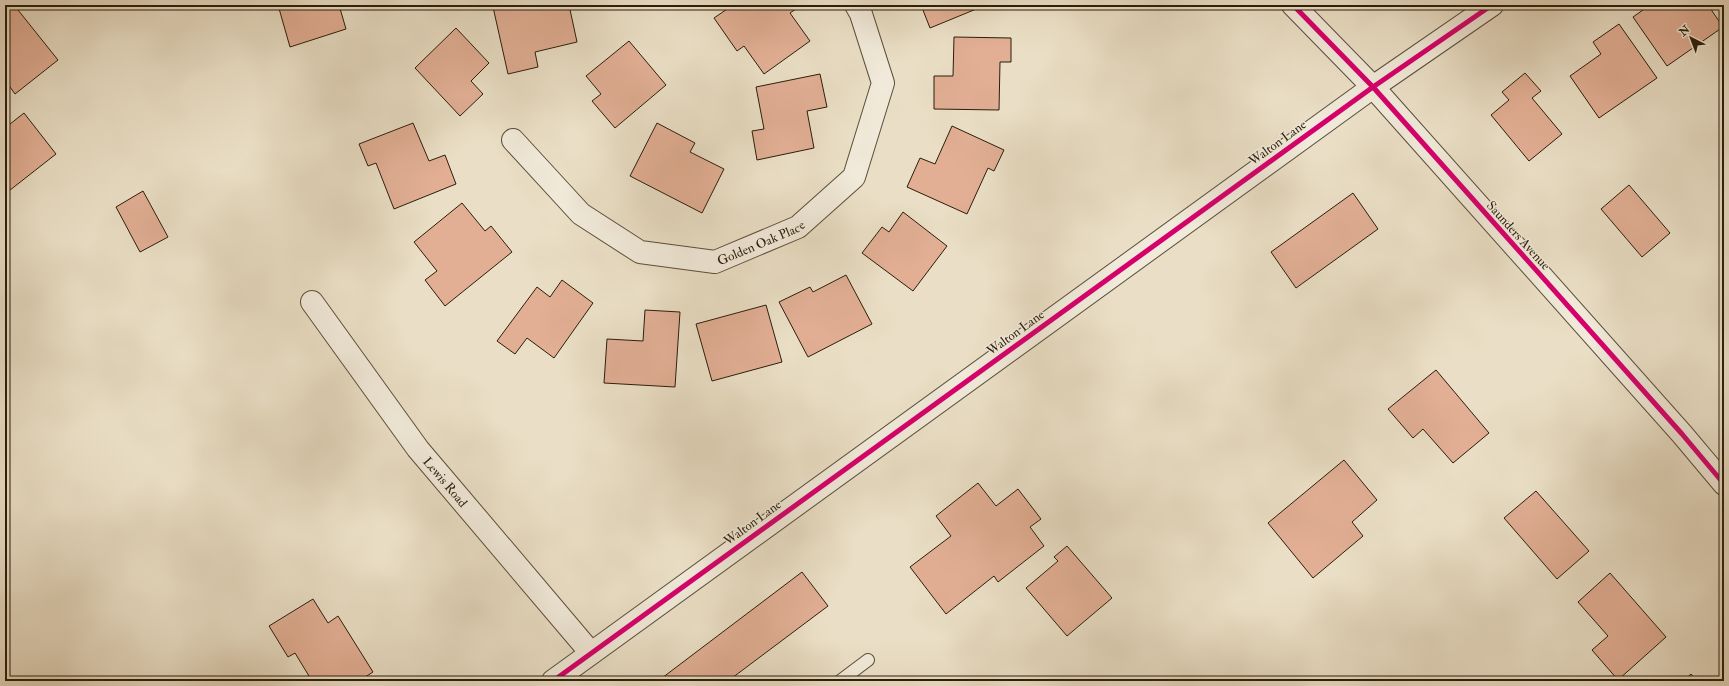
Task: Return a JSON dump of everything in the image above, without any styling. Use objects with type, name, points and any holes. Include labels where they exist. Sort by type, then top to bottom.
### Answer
[{"type":"street","name":"Golden Oak Place","points":[[513,140],[582,214],[640,252],[715,262],[798,228],[854,177],[883,83],[861,14],[856,5]]},
{"type":"street","name":"Saunders Avenue","points":[[1293,5],[1372,87],[1682,434],[1724,484]]},
{"type":"street","name":"Walton Lane","points":[[553,681],[1372,87],[1492,5]]},
{"type":"street","name":"Lewis Road","points":[[312,302],[418,449],[591,653]]},
{"type":"lane","points":[[840,681],[868,660]]},
{"type":"path","points":[[5,98],[8,103],[5,105]]},
{"type":"building","points":[[5,5],[14,5],[58,60],[15,94],[5,80]]},
{"type":"building","points":[[278,5],[339,5],[346,29],[290,47]]},
{"type":"building","points":[[500,5],[569,5],[577,42],[535,52],[538,67],[508,74],[493,7]]},
{"type":"building","points":[[733,5],[798,5],[799,7],[790,13],[810,41],[764,74],[744,46],[737,51],[714,18]]},
{"type":"building","points":[[921,5],[986,5],[930,28]]},
{"type":"building","points":[[1650,5],[1708,5],[1723,27],[1667,66],[1633,17]]},
{"type":"building","points":[[1619,24],[1657,78],[1599,118],[1570,76],[1601,54],[1593,42]]},
{"type":"building","points":[[456,28],[489,63],[471,81],[483,94],[460,116],[415,68]]},
{"type":"building","points":[[954,37],[1011,38],[1011,62],[1000,62],[999,110],[934,109],[934,76],[953,76]]},
{"type":"building","points":[[629,41],[666,85],[615,128],[592,101],[601,94],[586,76]]},
{"type":"building","points":[[1525,73],[1541,91],[1532,98],[1562,134],[1529,161],[1491,115],[1509,100],[1502,92]]},
{"type":"building","points":[[820,74],[827,107],[807,111],[814,148],[757,160],[752,131],[764,129],[756,87]]},
{"type":"building","points":[[24,113],[56,154],[5,194],[5,128]]},
{"type":"building","points":[[413,123],[429,161],[445,155],[456,184],[394,209],[376,163],[368,166],[359,144]]},
{"type":"building","points":[[657,123],[695,143],[690,152],[724,169],[702,213],[630,176]]},
{"type":"building","points":[[952,126],[1004,150],[994,171],[988,168],[967,214],[907,187],[920,158],[935,164]]},
{"type":"building","points":[[1629,185],[1670,233],[1642,257],[1601,209]]},
{"type":"building","points":[[143,191],[168,237],[140,252],[116,207]]},
{"type":"building","points":[[1353,193],[1378,229],[1296,288],[1271,252]]},
{"type":"building","points":[[462,203],[485,231],[491,226],[512,252],[445,306],[425,280],[437,271],[414,242]]},
{"type":"building","points":[[903,212],[947,246],[913,291],[862,253],[882,227],[889,232]]},
{"type":"building","points":[[846,275],[872,324],[808,357],[779,302],[810,287],[813,292]]},
{"type":"building","points":[[562,280],[593,303],[554,358],[527,338],[515,354],[497,341],[537,287],[550,297]]},
{"type":"building","points":[[766,305],[782,362],[712,381],[696,324]]},
{"type":"building","points":[[645,310],[680,312],[675,387],[604,383],[607,339],[643,341]]},
{"type":"building","points":[[1436,370],[1489,433],[1453,463],[1423,429],[1413,438],[1388,409]]},
{"type":"building","points":[[1344,460],[1377,500],[1352,522],[1363,536],[1313,578],[1268,523]]},
{"type":"building","points":[[978,483],[996,506],[1018,489],[1041,519],[1030,527],[1044,546],[998,582],[994,576],[946,614],[910,567],[951,536],[936,516]]},
{"type":"building","points":[[1536,491],[1589,551],[1557,579],[1504,518]]},
{"type":"building","points":[[1067,546],[1112,598],[1067,636],[1026,588],[1058,561],[1054,557]]},
{"type":"building","points":[[802,572],[828,606],[728,681],[658,681]]},
{"type":"building","points":[[1610,573],[1666,637],[1618,680],[1592,650],[1608,636],[1578,602]]},
{"type":"building","points":[[313,599],[328,623],[338,616],[373,672],[359,681],[312,681],[295,653],[288,657],[269,626]]},
{"type":"building","points":[[1691,674],[1697,681],[1683,681]]},
{"type":"cycle path","points":[[1293,5],[1373,87],[1682,434],[1724,484]]},
{"type":"cycle path","points":[[553,681],[1373,87],[1492,5]]}]
